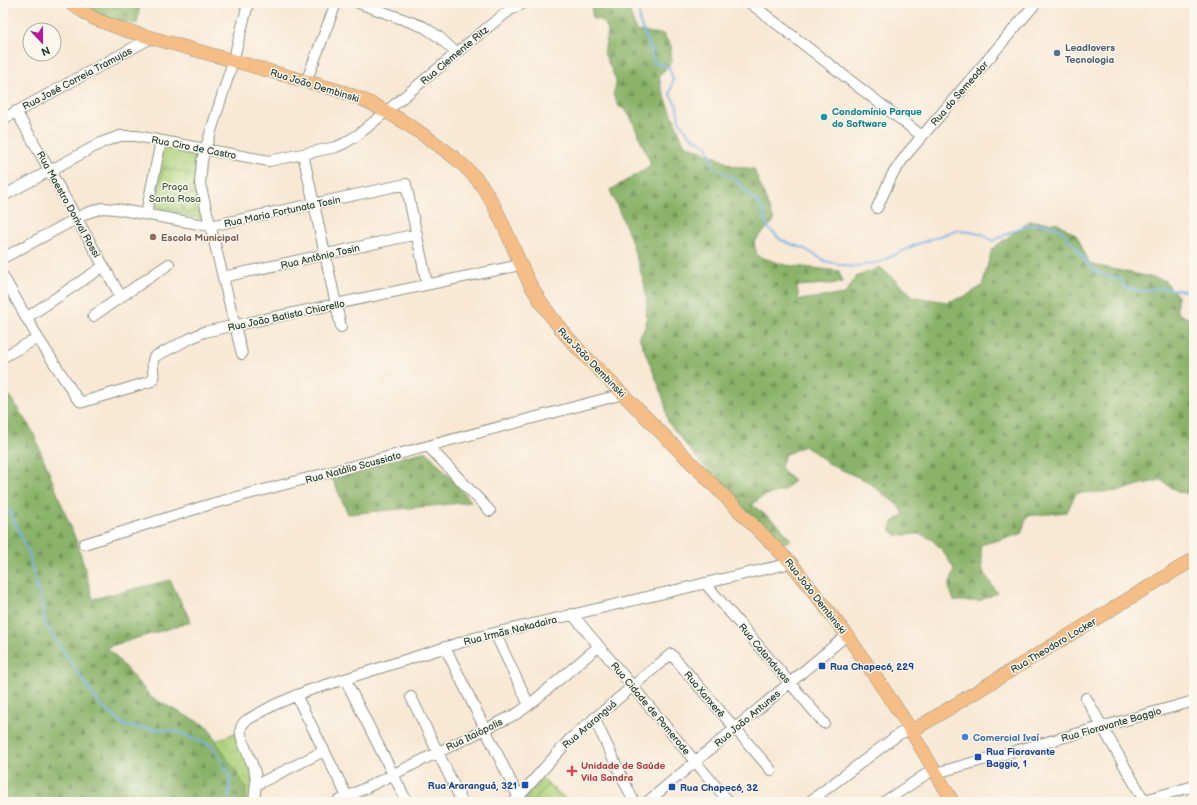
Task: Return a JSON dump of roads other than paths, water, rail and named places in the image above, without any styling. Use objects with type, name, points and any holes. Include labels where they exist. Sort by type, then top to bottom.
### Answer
[{"type":"main road","name":"Rua João Dembinski","points":[[70,3],[100,22],[151,38],[346,93],[387,111],[447,151],[468,169],[482,186],[492,203],[520,264],[538,298],[557,326],[791,563],[847,635],[912,731],[951,801]]},
{"type":"main road","name":"Rua Theodoro Locker","points":[[912,731],[1194,559]]},
{"type":"street","points":[[242,354],[200,184],[200,168],[233,61],[247,8],[244,3]]},
{"type":"street","points":[[306,82],[336,3]]},
{"type":"street","points":[[359,3],[424,27],[440,37],[456,53]]},
{"type":"street","name":"Rua Clemente Ritz","points":[[387,111],[499,18],[524,3]]},
{"type":"street","points":[[750,3],[922,136]]},
{"type":"street","name":"Rua do Semeador","points":[[877,208],[892,175],[902,160],[1036,3]]},
{"type":"street","name":"Rua José Correia Tramujas","points":[[3,119],[151,38]]},
{"type":"street","name":"Rua Maestro Dorival Rossi","points":[[16,111],[121,297]]},
{"type":"street","name":"Rua Ciro de Castro","points":[[3,196],[103,142],[120,136],[136,136],[269,161],[325,149],[344,143],[359,134],[387,111]]},
{"type":"street","points":[[146,214],[161,141]]},
{"type":"street","points":[[303,154],[341,327]]},
{"type":"street","name":"Rua Maria Fortunata Tosin","points":[[3,258],[76,218],[102,208],[116,208],[210,226],[406,184],[417,234]]},
{"type":"street","points":[[417,234],[427,284]]},
{"type":"street","name":"Rua Antônio Tosin","points":[[223,277],[417,234]]},
{"type":"street","points":[[93,316],[169,264]]},
{"type":"street","name":"Rua João Batista Chiarello","points":[[38,338],[76,397],[80,401],[86,402],[150,383],[153,380],[152,363],[154,357],[196,335],[235,325],[520,264]]},
{"type":"street","points":[[26,318],[104,266]]},
{"type":"street","points":[[3,276],[38,338],[3,357]]},
{"type":"street","name":"Rua Natálio Scussiato","points":[[84,544],[204,506],[623,394]]},
{"type":"street","points":[[428,446],[490,511]]},
{"type":"street","name":"Rua Irmãs Nakadaira","points":[[256,785],[254,771],[240,728],[247,720],[261,712],[296,696],[445,647],[494,633],[791,563]]},
{"type":"street","name":"Rua Catanduvas","points":[[705,583],[824,723]]},
{"type":"street","name":"Rua Cidade de Pomerode","points":[[572,614],[729,802]]},
{"type":"street","points":[[494,633],[529,705]]},
{"type":"street","name":"Rua João Antunes","points":[[647,802],[847,635]]},
{"type":"street","name":"Rua Itaiópolis","points":[[337,802],[349,799],[393,774],[518,713],[599,646]]},
{"type":"street","points":[[445,647],[485,729],[516,800]]},
{"type":"street","name":"Rua Araranguá","points":[[516,800],[563,746],[594,718],[671,654]]},
{"type":"street","name":"Rua Xanxerê","points":[[671,654],[770,770]]},
{"type":"street","points":[[346,679],[406,802]]},
{"type":"street","points":[[296,696],[349,799]]},
{"type":"street","points":[[411,697],[462,802]]},
{"type":"street","points":[[1086,698],[1143,801],[1194,786]]},
{"type":"street","name":"Rua Fioravante Baggio","points":[[884,802],[935,771],[1194,701]]},
{"type":"street","points":[[594,718],[634,802]]},
{"type":"street","points":[[808,802],[899,734],[912,731]]},
{"type":"street","points":[[254,802],[256,785],[324,751]]},
{"type":"waterway","points":[[638,3],[640,23],[650,47],[654,63],[669,67],[673,79],[670,95],[677,106],[679,120],[689,135],[707,146],[714,167],[735,179],[762,208],[767,227],[781,240],[805,249],[825,261],[852,267],[880,262],[915,245],[956,230],[982,234],[993,241],[1021,228],[1030,225],[1042,224],[1052,226],[1060,230],[1067,236],[1092,268],[1102,274],[1121,279],[1125,287],[1140,291],[1163,288],[1194,292]]},
{"type":"waterway","points":[[3,497],[28,551],[47,627],[100,705],[125,726],[175,731],[212,746],[230,775],[229,802]]},
{"type":"place","name":"Leadlovers Tecnologia","points":[[1057,53]]},
{"type":"place","name":"Condomínio Parque do Software","points":[[824,117]]},
{"type":"place","name":"Escola Municipal","points":[[153,237]]},
{"type":"place","name":"Rua Chapecó, 229","points":[[822,666]]},
{"type":"place","name":"Comercial Ivaí","points":[[965,737]]},
{"type":"place","name":"Rua Fioravante Baggio, 1","points":[[978,757]]},
{"type":"place","name":"Unidade de Saúde Vila Sandra","points":[[572,771]]},
{"type":"place","name":"Rua Araranguá, 321","points":[[525,785]]},
{"type":"place","name":"Rua Chapecó, 32","points":[[672,787]]},
{"type":"park label","name":"Praça Santa Rosa","points":[[175,192]]}]
